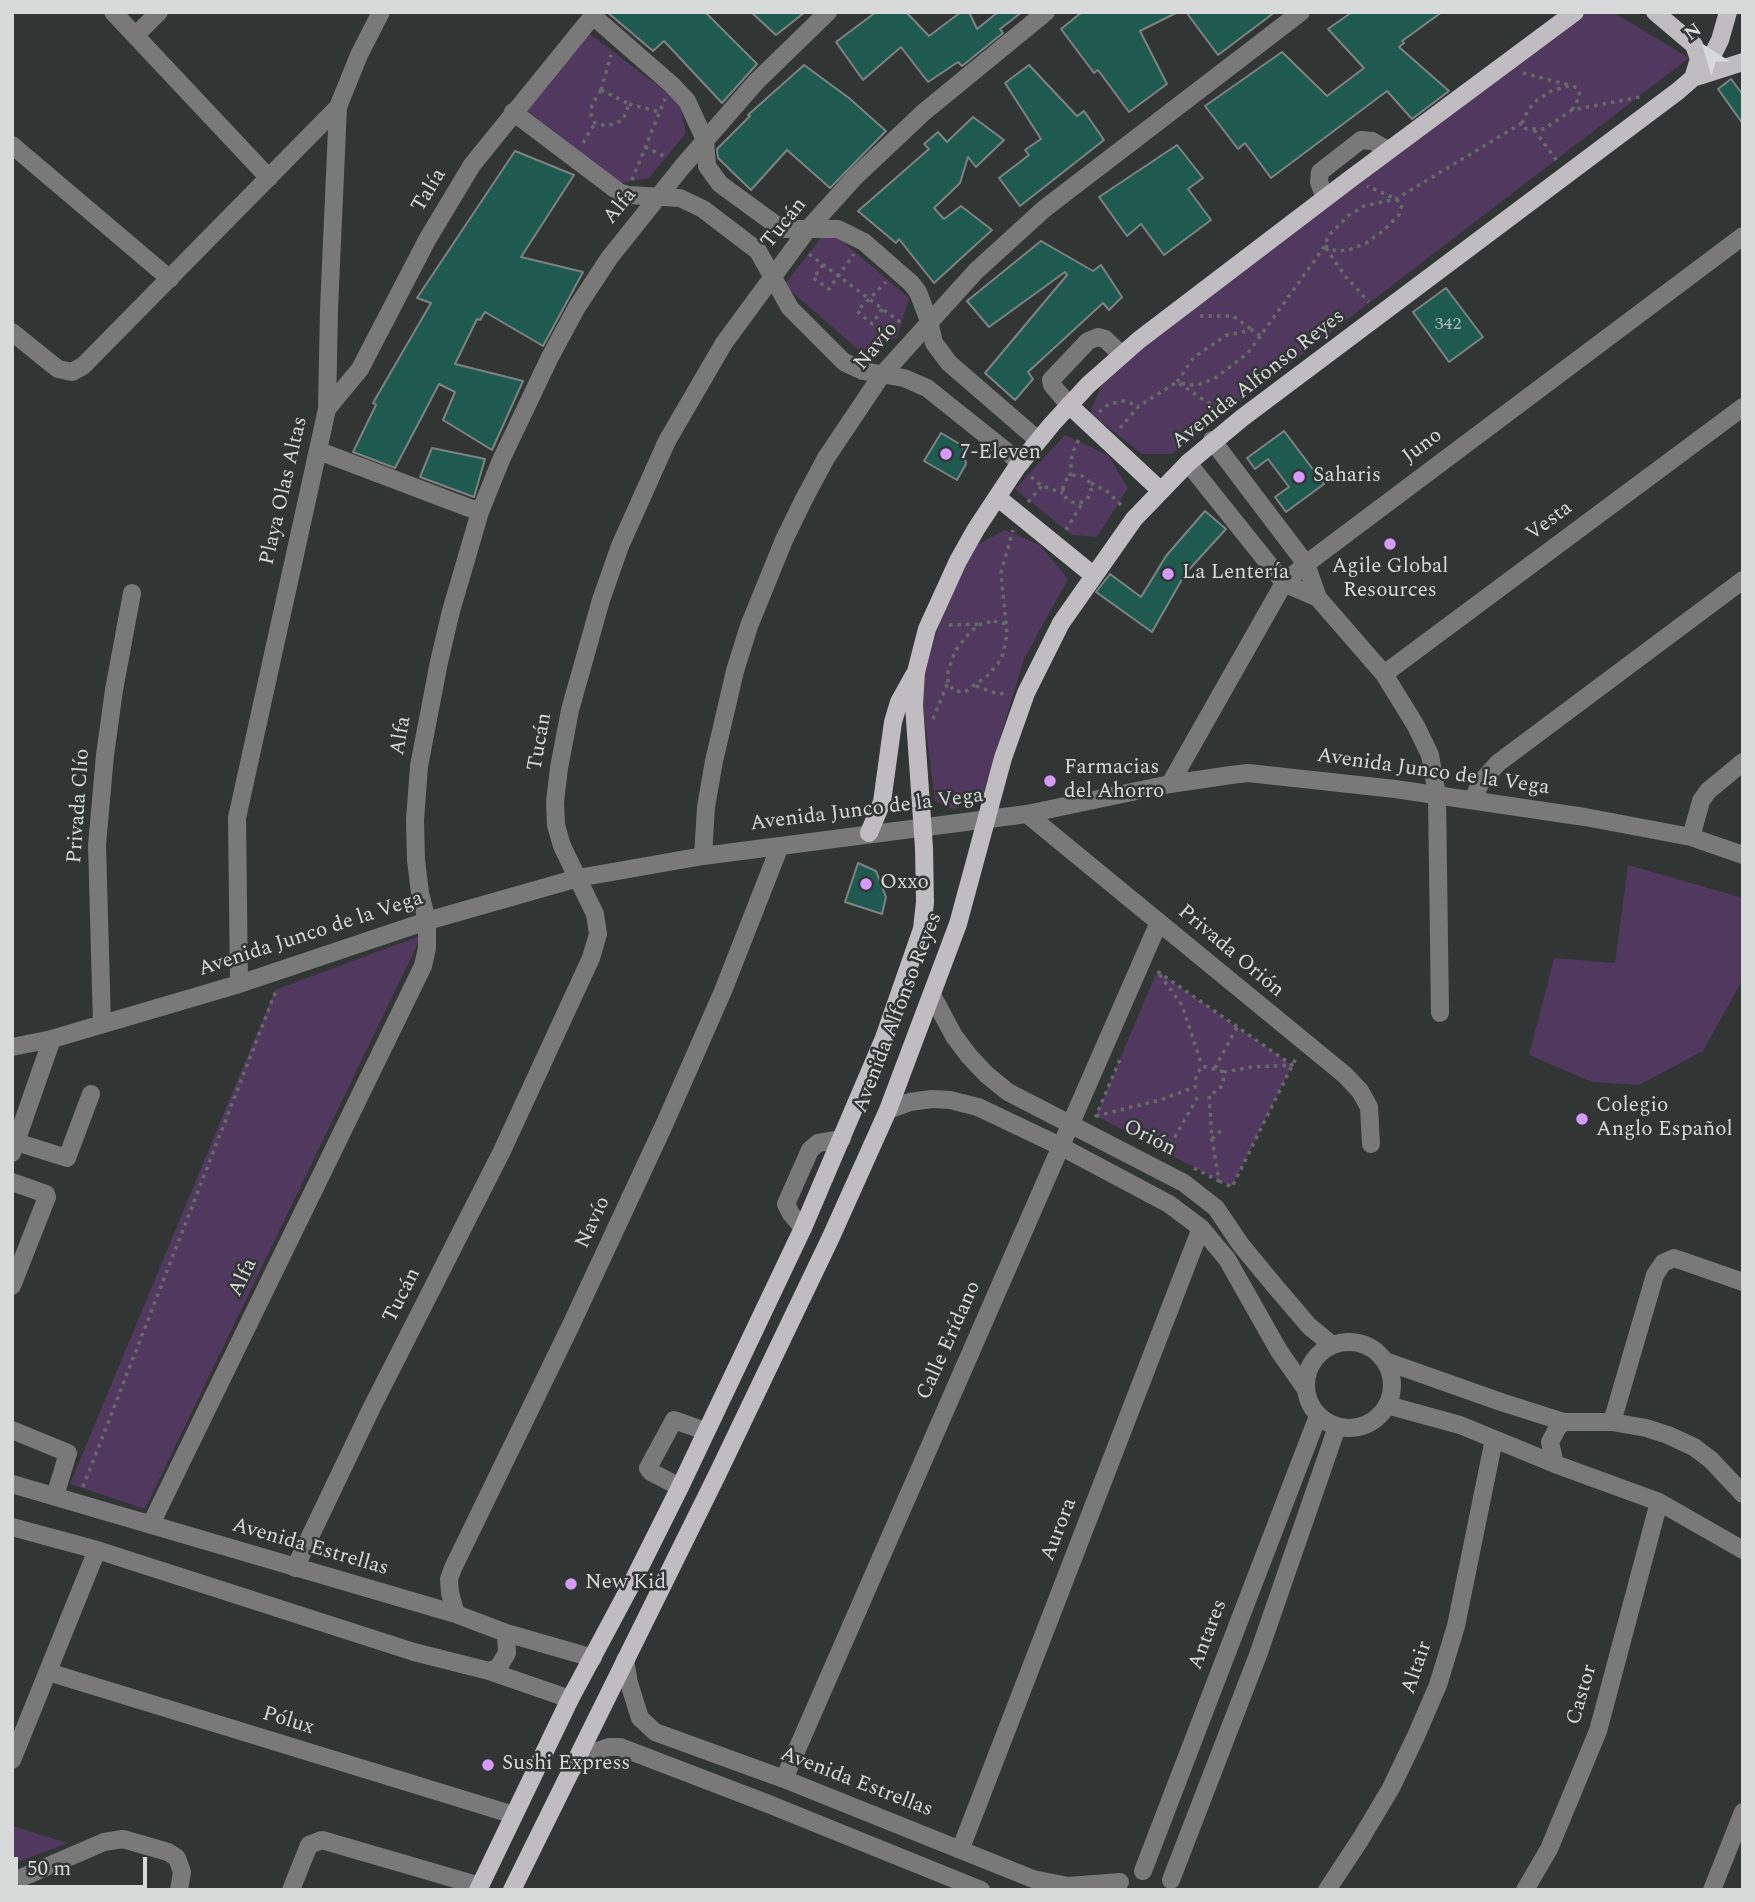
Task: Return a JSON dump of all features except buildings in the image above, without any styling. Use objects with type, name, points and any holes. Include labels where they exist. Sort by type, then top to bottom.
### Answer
[{"type":"main road","points":[[1655,12],[1694,45],[1699,59],[1693,78]]},
{"type":"main road","name":"Avenida Alfonso Reyes","points":[[479,1888],[570,1699],[680,1487],[803,1228],[884,1038],[922,929],[926,878],[914,705],[916,672],[927,628],[958,561],[997,497],[1038,440],[1069,405],[1122,355],[1388,150],[1571,14]]},
{"type":"main road","points":[[1724,14],[1743,29]]},
{"type":"main road","name":"Avenida Alfonso Reyes","points":[[512,1890],[718,1473],[831,1237],[888,1110],[958,925],[1003,758],[1026,694],[1061,623],[1134,519],[1212,440],[1693,78],[1712,56],[1720,40],[1724,14]]},
{"type":"main road","points":[[1693,78],[1743,62]]},
{"type":"main road","points":[[1069,405],[1160,490]]},
{"type":"main road","points":[[997,497],[1093,575]]},
{"type":"main road","points":[[869,833],[882,802],[893,722],[899,702],[916,672]]},
{"type":"street","points":[[113,12],[269,178]]},
{"type":"street","points":[[136,35],[159,12]]},
{"type":"street","name":"Playa Olas Altas","points":[[239,984],[236,818],[327,409],[338,107],[359,55],[381,12]]},
{"type":"street","name":"Alfa","points":[[151,1524],[423,966],[427,948],[427,921],[415,860],[419,766],[439,662],[480,512],[500,460],[550,357],[578,307],[611,257],[682,167],[756,82],[828,12]]},
{"type":"street","name":"Tucán","points":[[295,1568],[371,1409],[502,1151],[591,958],[598,934],[595,914],[562,846],[556,825],[555,802],[570,710],[601,600],[629,525],[667,442],[724,343],[808,229],[855,177],[924,111],[1046,12]]},
{"type":"street","name":"Navío","points":[[703,856],[706,807],[716,750],[735,671],[753,615],[804,499],[826,458],[881,376],[976,271],[1044,209],[1301,12]]},
{"type":"street","points":[[595,14],[673,85],[691,109],[705,140],[708,166],[720,184],[779,227],[838,229],[864,242],[918,292],[934,343],[949,363],[1038,440]]},
{"type":"street","name":"Talía","points":[[327,409],[360,369],[428,240],[472,166],[595,14]]},
{"type":"street","points":[[12,332],[48,363],[67,372],[83,366],[338,107]]},
{"type":"street","points":[[513,112],[619,192],[630,188],[659,196],[680,198],[703,208],[753,245],[790,308],[844,362],[854,368],[881,376],[904,378],[927,388],[1019,465]]},
{"type":"street","points":[[1325,198],[1319,182],[1320,172],[1361,140],[1372,141],[1388,150]]},
{"type":"street","points":[[12,145],[170,279]]},
{"type":"street","name":"Juno","points":[[1170,784],[1284,583],[1743,236]]},
{"type":"street","points":[[1069,405],[1052,385],[1051,380],[1088,341],[1098,337],[1105,339],[1122,355]]},
{"type":"street","name":"Vesta","points":[[1384,674],[1743,407]]},
{"type":"street","points":[[1212,440],[1306,564],[1318,597],[1384,674],[1430,755],[1437,795],[1440,1013]]},
{"type":"street","points":[[319,451],[480,512]]},
{"type":"street","points":[[1188,463],[1284,583],[1318,597]]},
{"type":"street","points":[[1472,799],[1481,782],[1498,763],[1743,580]]},
{"type":"street","name":"Privada Clío","points":[[102,1024],[97,845],[114,690],[132,593]]},
{"type":"street","points":[[1691,837],[1702,801],[1708,791],[1743,762]]},
{"type":"street","name":"Avenida Junco de la Vega","points":[[12,1047],[52,1039],[239,984],[427,921],[578,877],[703,856],[1027,814],[1170,784],[1248,773],[1472,799],[1586,817],[1691,837],[1743,855]]},
{"type":"street","name":"Privada Orión","points":[[1027,814],[1345,1076],[1360,1091],[1369,1107],[1371,1144]]},
{"type":"street","name":"Navío","points":[[456,1614],[449,1579],[453,1568],[665,1123],[723,992],[780,846]]},
{"type":"street","name":"Calle Erídano","points":[[784,1779],[1159,922]]},
{"type":"street","name":"Orión","points":[[932,995],[954,1036],[987,1075],[1008,1091],[1184,1183],[1216,1208],[1241,1245],[1274,1285],[1309,1326],[1332,1345]]},
{"type":"street","points":[[52,1039],[14,1147],[67,1158],[91,1094]]},
{"type":"street","points":[[888,1110],[910,1102],[932,1099],[978,1107],[1060,1146],[1169,1204],[1201,1228],[1227,1259],[1279,1351],[1306,1388]]},
{"type":"street","points":[[803,1228],[786,1204],[810,1150],[818,1143],[842,1139]]},
{"type":"street","points":[[12,1182],[46,1194],[47,1197],[12,1286]]},
{"type":"street","name":"Aurora","points":[[961,1848],[1201,1228]]},
{"type":"street","points":[[1612,1422],[1656,1275],[1666,1260],[1674,1258],[1743,1282]]},
{"type":"street","points":[[1385,1361],[1392,1383],[1387,1405],[1374,1420],[1356,1428],[1337,1427],[1318,1416],[1309,1403],[1306,1388],[1308,1370],[1318,1355],[1332,1345],[1352,1342],[1370,1348],[1385,1361],[1564,1422],[1612,1422],[1646,1428],[1694,1447],[1726,1474],[1743,1494]]},
{"type":"street","points":[[1387,1405],[1460,1425],[1555,1464],[1660,1502],[1743,1550]]},
{"type":"street","name":"Antares","points":[[1143,1871],[1318,1416]]},
{"type":"street","points":[[680,1487],[648,1468],[674,1420],[705,1431]]},
{"type":"street","points":[[1555,1464],[1550,1443],[1558,1427],[1564,1422]]},
{"type":"street","points":[[1143,1871],[1158,1872],[1174,1885],[1337,1427]]},
{"type":"street","points":[[12,1430],[68,1453],[55,1496]]},
{"type":"street","name":"Altair","points":[[1327,1890],[1391,1787],[1438,1685],[1456,1626],[1494,1438]]},
{"type":"street","name":"Avenida Estrellas","points":[[12,1484],[456,1614],[506,1633],[593,1658]]},
{"type":"street","name":"Castor","points":[[1525,1890],[1549,1849],[1598,1731],[1660,1502]]},
{"type":"street","points":[[12,1527],[97,1550],[414,1652],[489,1671],[570,1699]]},
{"type":"street","points":[[12,1760],[97,1550]]},
{"type":"street","points":[[489,1671],[498,1668],[508,1653],[506,1633]]},
{"type":"street","name":"Avenida Estrellas","points":[[625,1660],[640,1718],[655,1732],[784,1779],[1049,1884],[1118,1886],[1130,1874],[1143,1871]]},
{"type":"street","name":"Pólux","points":[[48,1672],[514,1815]]},
{"type":"street","points":[[573,1768],[590,1753],[609,1747],[620,1747],[981,1890]]},
{"type":"street","points":[[1712,1890],[1743,1812]]},
{"type":"street","points":[[23,1877],[104,1842],[123,1839],[169,1852],[177,1858],[182,1872],[179,1890]]},
{"type":"street","points":[[290,1890],[309,1845],[317,1840],[333,1842],[479,1888]]},
{"type":"path","points":[[595,123],[591,114],[592,105],[601,90],[612,51],[621,58]]},
{"type":"path","points":[[1496,70],[1537,75],[1578,89],[1580,96],[1572,110],[1544,130],[1526,129],[1522,123]]},
{"type":"path","points":[[1177,382],[1200,384],[1214,379],[1242,360],[1325,246],[1328,236],[1349,215],[1364,206],[1396,198],[1522,123],[1537,100],[1551,91],[1572,85]]},
{"type":"path","points":[[601,90],[629,104],[660,112]]},
{"type":"path","points":[[630,188],[667,94],[672,103]]},
{"type":"path","points":[[1572,110],[1640,97]]},
{"type":"path","points":[[595,123],[607,126],[624,120],[629,104]]},
{"type":"path","points":[[574,156],[595,123]]},
{"type":"path","points":[[1534,130],[1568,174]]},
{"type":"path","points":[[645,148],[682,167]]},
{"type":"path","points":[[666,157],[673,149]]},
{"type":"path","points":[[630,188],[640,179]]},
{"type":"path","points":[[1325,246],[1336,251],[1349,250],[1366,243],[1399,215],[1402,205],[1396,198],[1349,180]]},
{"type":"path","points":[[823,265],[813,278],[829,289],[864,242]]},
{"type":"path","points":[[796,246],[916,335]]},
{"type":"path","points":[[1325,246],[1345,276],[1381,314]]},
{"type":"path","points":[[882,309],[872,324],[857,311],[897,270]]},
{"type":"path","points":[[1199,316],[1233,316],[1260,336]]},
{"type":"path","points":[[1110,444],[1124,421],[1139,406],[1177,382],[1194,357],[1227,335],[1253,330]]},
{"type":"path","points":[[1177,382],[1205,401],[1242,418]]},
{"type":"path","points":[[1070,476],[1072,454],[1087,422],[1109,404],[1124,401],[1139,406]]},
{"type":"path","points":[[1019,465],[1042,486],[1063,492],[1070,501],[1083,502]]},
{"type":"path","points":[[1063,492],[1063,483],[1070,476],[1079,474],[1108,492],[1134,519]]},
{"type":"path","points":[[1055,544],[1083,502],[1091,495],[1090,482]]},
{"type":"path","points":[[982,624],[962,640],[955,651],[948,672],[948,682],[954,691],[965,692],[976,686],[988,676],[1003,654],[1007,634],[1001,573],[1018,514]]},
{"type":"path","points":[[927,628],[994,621],[1006,624]]},
{"type":"path","points":[[976,686],[998,694],[1026,694]]},
{"type":"path","points":[[77,1503],[284,970]]},
{"type":"path","points":[[1157,971],[1292,1065]]},
{"type":"path","points":[[1152,983],[1157,971]]},
{"type":"path","points":[[1157,971],[1182,1005],[1202,1066],[1196,1076],[1195,1087],[1200,1093],[1209,1095],[1219,1090],[1224,1072]]},
{"type":"path","points":[[1215,1068],[1237,1026]]},
{"type":"path","points":[[1187,1164],[1232,1187],[1305,1043]]},
{"type":"path","points":[[1096,1116],[1122,1055]]},
{"type":"path","points":[[1202,1066],[1224,1072],[1252,1067],[1292,1065]]},
{"type":"path","points":[[1096,1116],[1160,1100],[1195,1087]]},
{"type":"path","points":[[1177,1158],[1166,1153],[1200,1093]]},
{"type":"path","points":[[1209,1095],[1212,1139],[1219,1181]]},
{"type":"path","points":[[1096,1116],[1108,1122]]},
{"type":"path","points":[[1212,1139],[1224,1128]]},
{"type":"shaded area","points":[[1582,12],[1613,12],[1689,58],[1172,454],[1142,454],[1090,413],[1109,367]]},
{"type":"shaded area","points":[[590,34],[679,102],[686,133],[649,178],[621,183],[525,109]]},
{"type":"shaded area","points":[[828,229],[909,298],[897,338],[861,352],[784,285]]},
{"type":"shaded area","points":[[1065,435],[1108,455],[1128,488],[1097,537],[1072,535],[1015,489]]},
{"type":"shaded area","points":[[1005,530],[1040,545],[1068,579],[1024,659],[981,801],[953,809],[935,801],[920,682],[964,552]]},
{"type":"shaded area","points":[[1628,865],[1743,898],[1743,979],[1703,1051],[1639,1085],[1592,1082],[1529,1055],[1554,958],[1615,963]]},
{"type":"shaded area","points":[[422,935],[145,1509],[70,1484],[275,990]]},
{"type":"shaded area","points":[[1157,971],[1292,1065],[1232,1187],[1096,1116]]},
{"type":"shaded area","points":[[12,1826],[68,1843],[12,1864]]},
{"type":"place","name":"7-Eleven","points":[[946,454]]},
{"type":"place","name":"Saharis","points":[[1299,477]]},
{"type":"place","name":"Agile Global Resources","points":[[1390,544]]},
{"type":"place","name":"La Lentería","points":[[1168,574]]},
{"type":"place","name":"Farmacias del Ahorro","points":[[1050,781]]},
{"type":"place","name":"Oxxo","points":[[866,884]]},
{"type":"place","name":"Colegio Anglo Español","points":[[1582,1119]]},
{"type":"place","name":"New Kid","points":[[571,1584]]},
{"type":"place","name":"Sushi Express","points":[[488,1765]]}]
